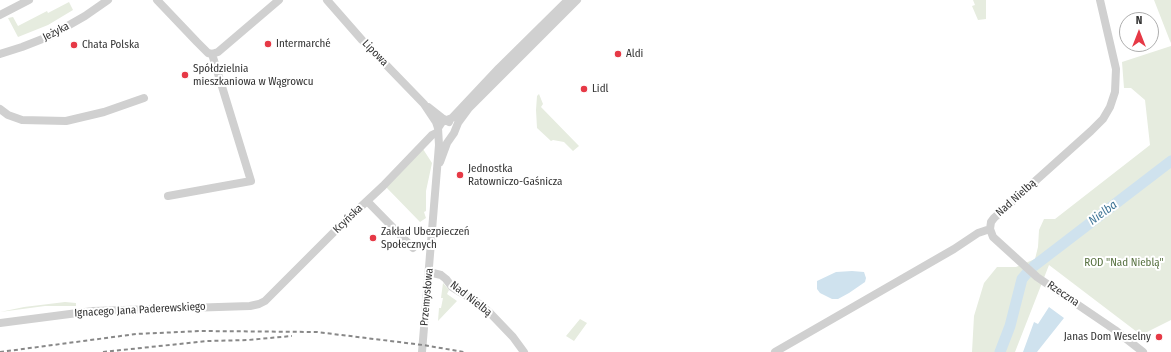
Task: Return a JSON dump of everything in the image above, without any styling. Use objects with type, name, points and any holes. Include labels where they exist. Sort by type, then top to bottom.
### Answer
[{"type":"street","points":[[0,15],[28,0]]},
{"type":"street","name":"Jeżyka","points":[[0,54],[50,36],[108,0]]},
{"type":"street","points":[[157,0],[208,53],[212,54],[218,52],[279,0]]},
{"type":"street","name":"Lipowa","points":[[327,0],[356,33],[424,104],[446,121]]},
{"type":"street","points":[[568,0],[499,68],[452,118],[442,122],[438,132],[443,138],[450,137],[454,133],[455,128],[476,100],[577,0]]},
{"type":"street","name":"Nad Nielbą","points":[[775,352],[954,249],[978,233],[990,229],[991,222],[994,218],[1091,131],[1110,107],[1115,92],[1116,69],[1100,0]]},
{"type":"street","points":[[168,196],[251,181],[212,54]]},
{"type":"street","points":[[0,109],[8,115],[22,120],[66,121],[104,112],[144,98]]},
{"type":"street","name":"Lipowa","points":[[424,104],[436,122],[438,132]]},
{"type":"street","points":[[446,121],[451,122],[455,128]]},
{"type":"street","name":"Kcyńska","points":[[257,305],[265,301],[432,135],[438,132]]},
{"type":"street","name":"Przemysłowa","points":[[422,352],[438,169],[438,132]]},
{"type":"street","name":"Przemysłowa","points":[[438,169],[450,137]]},
{"type":"street","points":[[424,144],[433,144],[439,149]]},
{"type":"street","points":[[367,201],[413,248]]},
{"type":"street","name":"Rzeczna","points":[[990,229],[993,237],[1038,277],[1111,327],[1143,352]]},
{"type":"street","name":"Nad Nielbą","points":[[429,272],[446,278],[452,287],[481,305],[513,337],[524,352]]},
{"type":"street","name":"Ignacego Jana Paderewskiego","points":[[0,323],[93,311],[257,305]]},
{"type":"green space","points":[[973,0],[986,0],[986,19],[978,20],[972,6],[975,5]]},
{"type":"green space","points":[[1154,0],[1171,0],[1171,43],[1159,12]]},
{"type":"green space","points":[[69,2],[73,10],[48,25],[18,37],[8,18],[13,17],[18,26],[47,11],[48,13]]},
{"type":"green space","name":"ROD \"Nad Nieblą\"","points":[[1171,46],[1171,320],[1141,335],[1049,265],[1015,352],[972,352],[974,316],[984,283],[997,267],[1016,267],[1035,259],[1038,247],[1039,230],[1044,219],[1055,219],[1150,145],[1145,100],[1131,88],[1124,88],[1122,62],[1153,52],[1159,52],[1159,50]]},
{"type":"green space","points":[[539,94],[543,104],[541,107],[579,146],[573,151],[564,142],[551,141],[537,128],[536,110],[537,96]]},
{"type":"green space","points":[[423,149],[432,163],[426,191],[426,211],[424,212],[426,218],[420,222],[385,186]]},
{"type":"green space","points":[[443,283],[449,290],[447,294],[457,301],[438,321],[439,308],[441,308],[443,298],[441,298]]},
{"type":"green space","points":[[65,302],[76,303],[76,306],[45,306],[0,312],[24,307]]},
{"type":"green space","points":[[580,319],[587,323],[574,341],[566,336]]},
{"type":"water","points":[[836,272],[864,272],[866,278],[865,282],[838,299],[832,299],[820,293],[817,289],[817,281]]},
{"type":"water","points":[[1049,307],[1064,318],[1037,352],[1023,352],[1034,322],[1038,324]]},
{"type":"waterway","name":"Nielba","points":[[1034,266],[1171,161]]},
{"type":"waterway","name":"Nielba","points":[[1000,352],[1010,326],[1022,279],[1027,273]]},
{"type":"railway","points":[[0,352],[136,334],[201,331],[317,332],[423,345],[464,352]]},
{"type":"railway","points":[[103,352],[207,341],[248,340],[292,336]]},
{"type":"place","name":"Intermarché","points":[[268,44]]},
{"type":"place","name":"Chata Polska","points":[[74,45]]},
{"type":"place","name":"Aldi","points":[[618,54]]},
{"type":"place","name":"Spółdzielnia mieszkaniowa w Wągrowcu","points":[[185,75]]},
{"type":"place","name":"Lidl","points":[[584,89]]},
{"type":"place","name":"Jednostka Ratowniczo-Gaśnicza","points":[[460,175]]},
{"type":"place","name":"Zakład Ubezpieczeń Społecznych","points":[[373,238]]},
{"type":"place","name":"Janas Dom Weselny","points":[[1159,337]]}]
